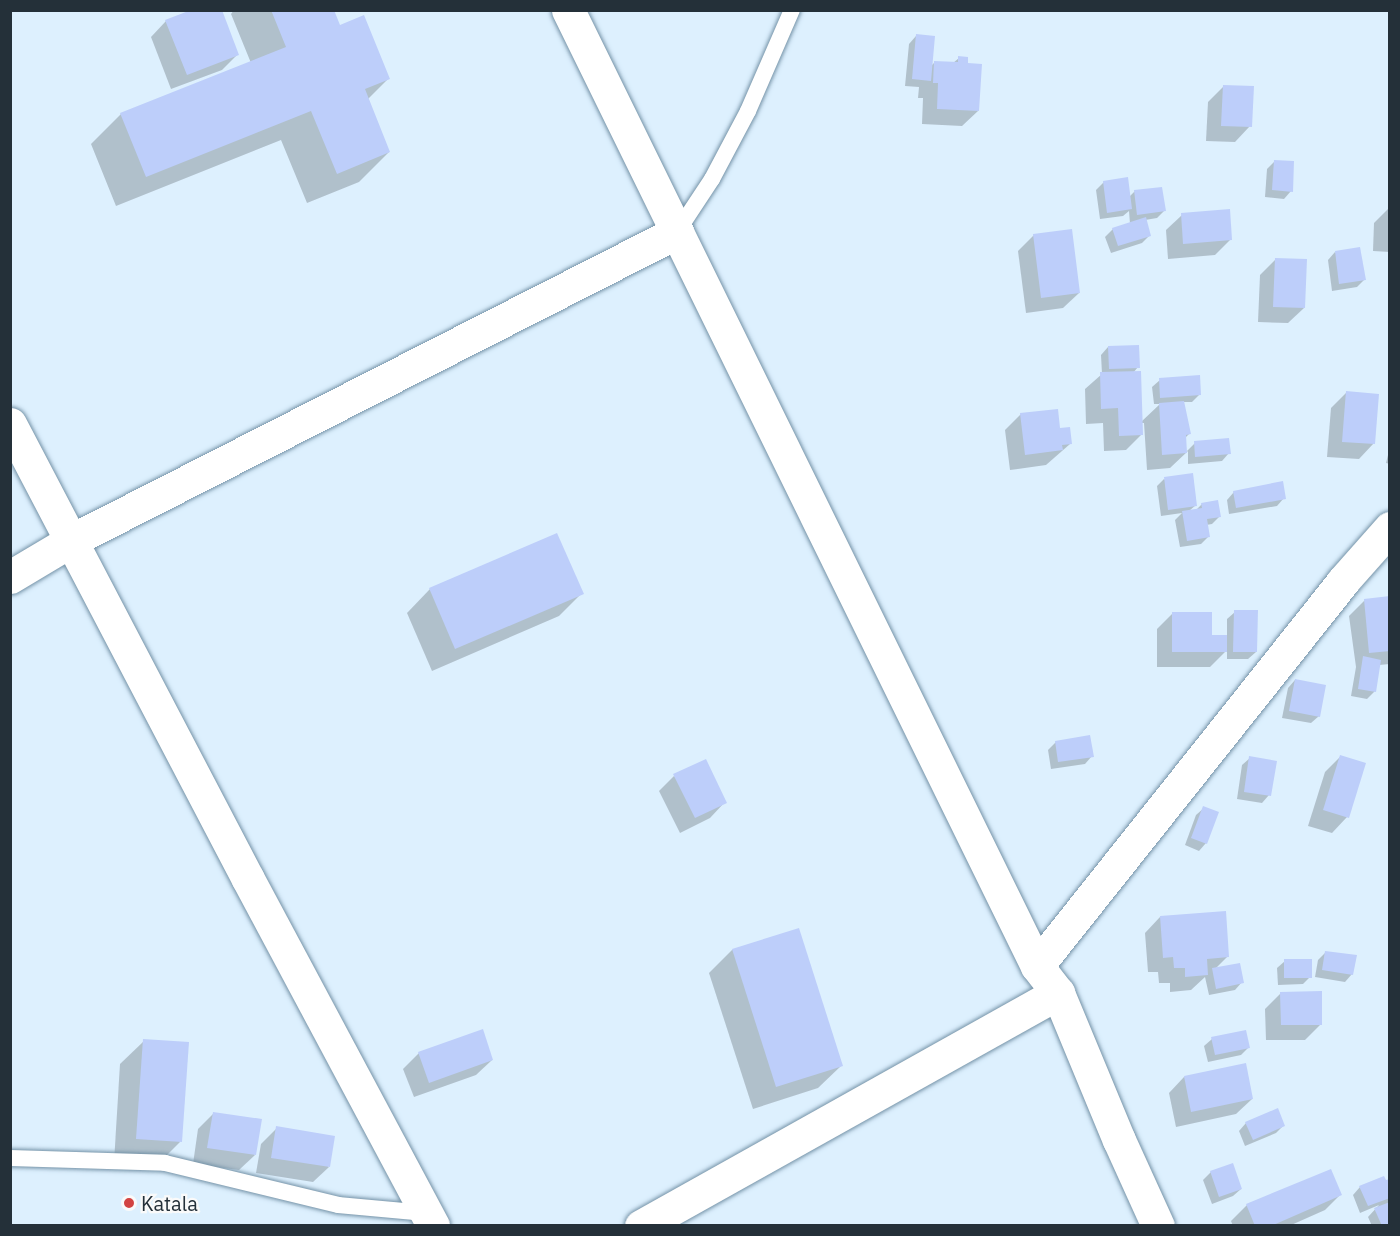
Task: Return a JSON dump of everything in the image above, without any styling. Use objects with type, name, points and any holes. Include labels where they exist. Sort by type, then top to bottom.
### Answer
[{"type":"street","points":[[568,10],[1037,966],[1058,993],[1119,1140],[1158,1226]]},
{"type":"street","points":[[10,577],[72,540],[678,232]]},
{"type":"street","points":[[10,424],[248,879],[430,1219]]},
{"type":"street","points":[[1037,966],[1343,581],[1389,528]]},
{"type":"street","points":[[641,1226],[1058,993]]},
{"type":"lane","points":[[678,232],[712,179],[743,120],[792,10]]},
{"type":"lane","points":[[10,1158],[165,1164],[338,1205],[430,1219]]},
{"type":"building","points":[[191,10],[222,10],[239,55],[187,75],[165,20]]},
{"type":"building","points":[[271,10],[334,10],[340,25],[364,15],[390,79],[365,89],[390,152],[337,174],[311,111],[146,177],[120,113],[286,47]]},
{"type":"building","points":[[916,34],[935,36],[931,81],[912,79]]},
{"type":"building","points":[[958,56],[968,57],[968,63],[982,64],[979,111],[937,109],[938,83],[933,83],[934,61],[958,62]]},
{"type":"building","points":[[1223,85],[1254,86],[1252,127],[1221,126]]},
{"type":"building","points":[[1274,160],[1294,161],[1293,192],[1272,190]]},
{"type":"building","points":[[1128,177],[1132,209],[1107,213],[1103,181]]},
{"type":"building","points":[[1162,187],[1166,211],[1137,215],[1134,190]]},
{"type":"building","points":[[1230,209],[1232,240],[1183,244],[1181,213]]},
{"type":"building","points":[[1146,217],[1151,236],[1118,246],[1112,228]]},
{"type":"building","points":[[1072,229],[1080,293],[1041,298],[1033,234]]},
{"type":"building","points":[[1360,247],[1366,280],[1339,284],[1335,251]]},
{"type":"building","points":[[1275,258],[1307,259],[1305,308],[1273,307]]},
{"type":"building","points":[[1139,345],[1140,368],[1109,369],[1108,346]]},
{"type":"building","points":[[1141,371],[1143,435],[1119,436],[1118,408],[1101,409],[1100,372]]},
{"type":"building","points":[[1200,375],[1201,395],[1160,398],[1159,378]]},
{"type":"building","points":[[1346,391],[1379,394],[1375,444],[1342,442]]},
{"type":"building","points":[[1184,401],[1191,434],[1186,435],[1187,453],[1162,455],[1159,403]]},
{"type":"building","points":[[1058,409],[1060,428],[1070,427],[1072,444],[1062,445],[1063,450],[1025,455],[1020,413]]},
{"type":"building","points":[[1229,438],[1231,454],[1195,457],[1194,441]]},
{"type":"building","points":[[1193,473],[1197,506],[1168,510],[1164,477]]},
{"type":"building","points":[[1283,481],[1286,499],[1236,508],[1233,491]]},
{"type":"building","points":[[1218,500],[1221,517],[1207,519],[1210,537],[1187,541],[1182,511],[1202,508],[1201,503]]},
{"type":"building","points":[[557,533],[584,594],[455,649],[429,588]]},
{"type":"building","points":[[1390,596],[1390,651],[1369,653],[1364,599]]},
{"type":"building","points":[[1234,610],[1258,610],[1257,652],[1233,652]]},
{"type":"building","points":[[1172,612],[1212,612],[1212,635],[1227,635],[1227,652],[1172,652]]},
{"type":"building","points":[[1363,656],[1381,660],[1376,692],[1358,689]]},
{"type":"building","points":[[1295,679],[1326,685],[1320,717],[1289,711]]},
{"type":"building","points":[[1090,735],[1094,757],[1058,762],[1055,741]]},
{"type":"building","points":[[1340,755],[1366,763],[1349,818],[1323,810]]},
{"type":"building","points":[[1249,756],[1277,761],[1271,796],[1244,792]]},
{"type":"building","points":[[706,759],[727,803],[695,818],[673,774]]},
{"type":"building","points":[[1203,806],[1219,812],[1207,844],[1191,838]]},
{"type":"building","points":[[1226,911],[1229,957],[1207,959],[1208,975],[1185,977],[1185,968],[1174,968],[1173,957],[1163,958],[1160,916]]},
{"type":"building","points":[[799,928],[843,1066],[776,1087],[732,949]]},
{"type":"building","points":[[1325,951],[1357,955],[1353,975],[1322,970]]},
{"type":"building","points":[[1284,959],[1312,959],[1312,978],[1284,978]]},
{"type":"building","points":[[1240,963],[1244,983],[1216,989],[1212,968]]},
{"type":"building","points":[[1322,991],[1322,1025],[1281,1025],[1280,992]]},
{"type":"building","points":[[483,1029],[493,1060],[429,1083],[418,1052]]},
{"type":"building","points":[[1246,1030],[1250,1048],[1215,1055],[1211,1037]]},
{"type":"building","points":[[143,1039],[189,1042],[182,1142],[136,1139]]},
{"type":"building","points":[[1246,1063],[1253,1099],[1191,1112],[1184,1076]]},
{"type":"building","points":[[1278,1108],[1285,1126],[1253,1140],[1245,1122]]},
{"type":"building","points":[[213,1112],[262,1119],[256,1155],[207,1148]]},
{"type":"building","points":[[276,1126],[335,1136],[330,1167],[271,1158]]},
{"type":"building","points":[[1233,1163],[1242,1189],[1219,1197],[1210,1171]]},
{"type":"building","points":[[1331,1169],[1342,1195],[1271,1226],[1255,1226],[1246,1204]]},
{"type":"building","points":[[1384,1176],[1386,1180],[1390,1179],[1390,1198],[1368,1206],[1359,1186]]},
{"type":"building","points":[[1390,1202],[1390,1226],[1382,1226],[1374,1208]]},
{"type":"place","name":"Katala","points":[[129,1203]]}]
